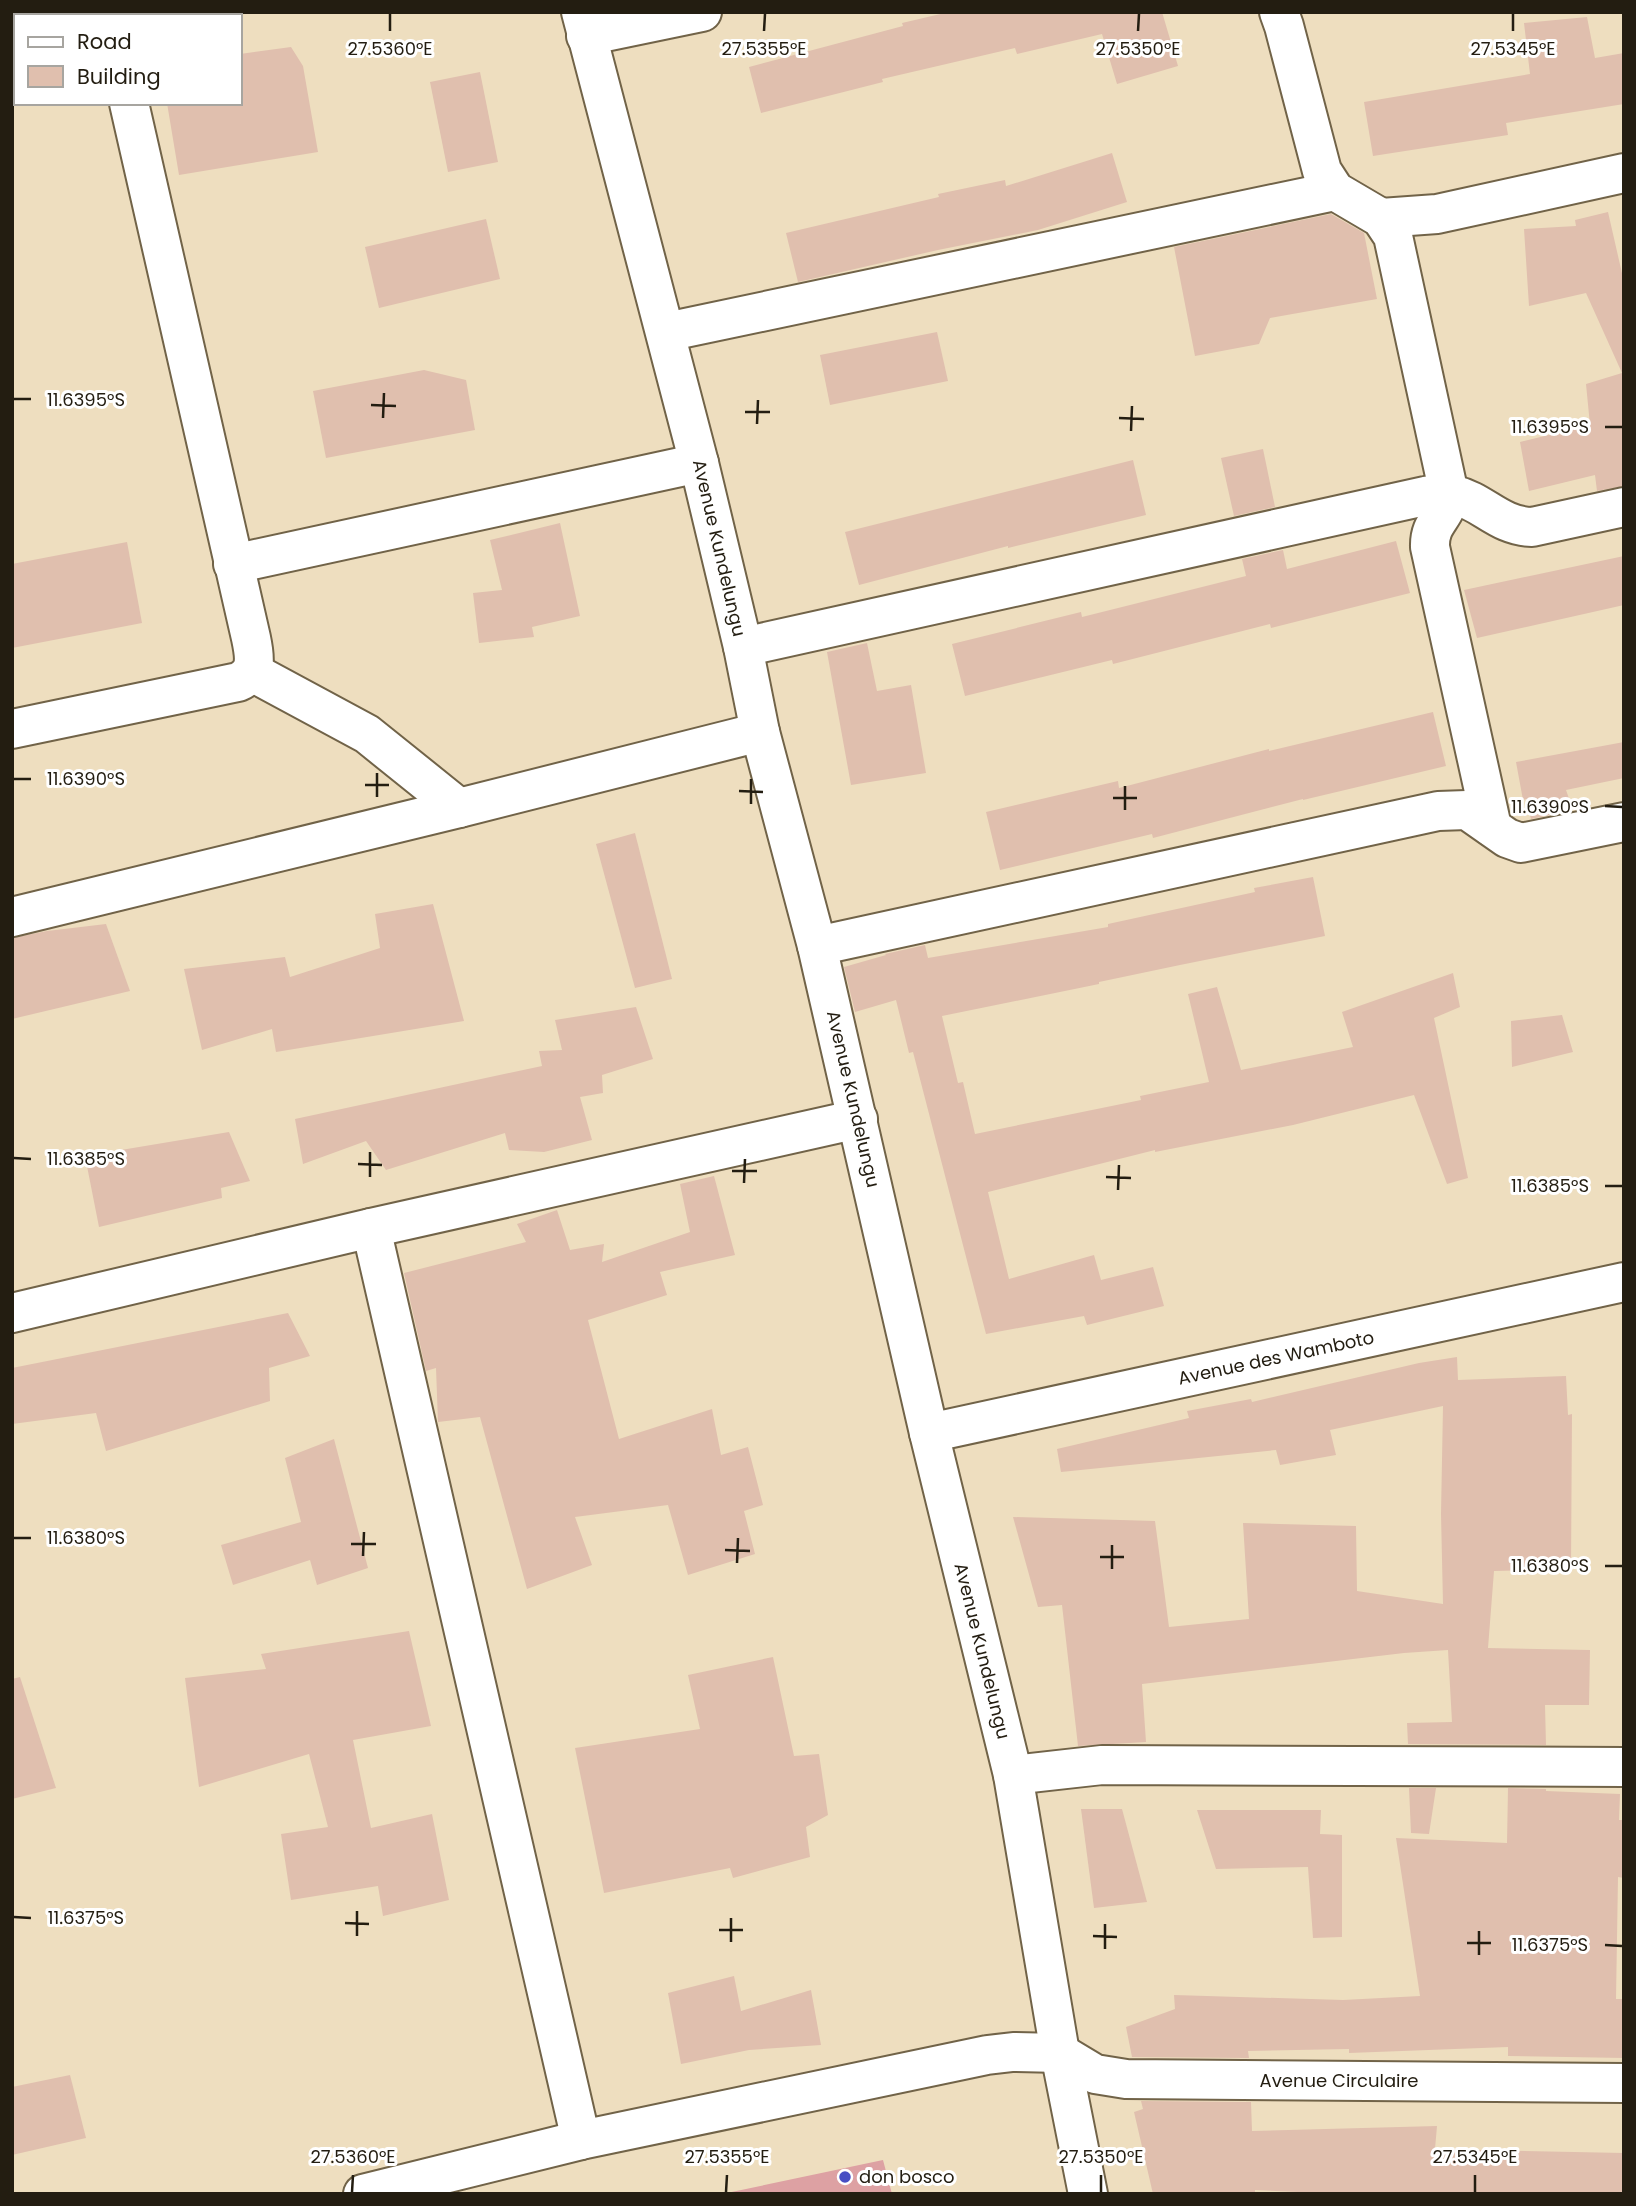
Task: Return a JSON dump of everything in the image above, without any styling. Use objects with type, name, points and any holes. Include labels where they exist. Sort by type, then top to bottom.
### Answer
[{"type":"street","points":[[583,24],[702,12]]},
{"type":"street","points":[[1279,12],[1322,171],[1335,191],[1381,218],[1393,236],[1449,494],[1447,508],[1430,535],[1430,547],[1492,827]]},
{"type":"street","name":"Avenue Kundelungu","points":[[583,24],[699,463],[743,647],[760,732],[817,946],[929,1433],[1013,1775],[1060,2053],[1088,2194]]},
{"type":"street","points":[[12,729],[238,682],[252,672],[255,662],[129,105]]},
{"type":"street","points":[[1381,218],[1437,214],[1624,173]]},
{"type":"street","points":[[666,332],[1335,191]]},
{"type":"street","points":[[233,564],[699,463]]},
{"type":"street","points":[[743,647],[1425,496],[1449,494],[1462,498],[1508,523],[1532,527],[1624,507]]},
{"type":"street","points":[[252,672],[367,734],[459,808]]},
{"type":"street","points":[[12,917],[760,732]]},
{"type":"street","points":[[817,946],[1438,811],[1467,810],[1507,838],[1521,843],[1624,822]]},
{"type":"street","points":[[12,1313],[371,1227],[858,1119]]},
{"type":"street","points":[[371,1227],[582,2140]]},
{"type":"street","name":"Avenue des Wamboto","points":[[929,1433],[1624,1282]]},
{"type":"street","points":[[1013,1775],[1102,1765],[1624,1767]]},
{"type":"street","points":[[363,2194],[582,2140],[987,2055],[1013,2052],[1060,2053]]},
{"type":"street","name":"Avenue Circulaire","points":[[1060,2053],[1095,2074],[1126,2079],[1624,2083]]},
{"type":"shaded area","name":"don bosco","points":[[883,2160],[892,2194],[722,2194]]},
{"type":"building","points":[[949,12],[1162,12],[1178,66],[1117,84],[1102,34],[1017,54],[1015,48],[882,79],[883,82],[761,113],[749,67]]},
{"type":"building","points":[[1587,17],[1595,58],[1624,53],[1624,104],[1506,123],[1508,135],[1373,156],[1364,102],[1530,74],[1524,23]]},
{"type":"building","points":[[291,47],[303,66],[318,152],[179,175],[167,105],[242,105],[242,54]]},
{"type":"building","points":[[480,72],[498,162],[448,172],[430,82]]},
{"type":"building","points":[[1112,153],[1127,202],[1038,230],[798,282],[786,233],[939,197],[938,194],[1005,180],[1006,186]]},
{"type":"building","points":[[1608,212],[1624,282],[1624,486],[1597,491],[1595,475],[1529,491],[1520,442],[1590,425],[1586,384],[1622,373],[1586,293],[1529,306],[1524,229],[1576,226],[1575,220]]},
{"type":"building","points":[[1331,214],[1364,233],[1377,299],[1270,318],[1259,344],[1195,356],[1174,247]]},
{"type":"building","points":[[486,219],[500,279],[379,308],[365,247]]},
{"type":"building","points":[[937,332],[948,381],[830,405],[820,355]]},
{"type":"building","points":[[424,370],[466,380],[475,430],[326,458],[313,391]]},
{"type":"building","points":[[1263,449],[1275,507],[1234,516],[1221,458]]},
{"type":"building","points":[[1133,460],[1146,515],[1008,546],[859,585],[845,532]]},
{"type":"building","points":[[560,523],[580,616],[532,627],[534,637],[479,643],[473,593],[502,590],[490,540]]},
{"type":"building","points":[[1396,541],[1410,593],[1271,628],[1270,624],[1113,664],[1112,660],[965,696],[952,644],[1081,612],[1082,617],[1246,576],[1242,559],[1283,550],[1287,569]]},
{"type":"building","points":[[127,542],[142,623],[12,648],[12,564]]},
{"type":"building","points":[[1624,556],[1624,605],[1477,638],[1464,590]]},
{"type":"building","points":[[867,643],[877,691],[911,685],[926,773],[851,785],[827,652]]},
{"type":"building","points":[[1433,712],[1446,766],[1153,838],[1152,834],[1000,870],[986,812],[1118,781],[1119,788],[1269,749]]},
{"type":"building","points":[[1624,742],[1624,778],[1566,790],[1573,810],[1531,819],[1526,799],[1523,800],[1516,762]]},
{"type":"building","points":[[635,833],[672,979],[635,988],[596,844]]},
{"type":"building","points":[[1313,877],[1325,936],[942,1016],[958,1083],[963,1082],[975,1134],[1141,1100],[1140,1096],[1209,1082],[1188,994],[1217,987],[1241,1070],[1353,1047],[1342,1012],[1453,973],[1460,1007],[1434,1018],[1468,1178],[1447,1184],[1414,1095],[1293,1125],[1155,1150],[988,1192],[1009,1279],[1094,1255],[1101,1280],[1153,1267],[1164,1306],[1087,1325],[1084,1316],[986,1334],[913,1052],[909,1053],[896,1000],[855,1012],[844,967],[925,945],[928,958],[1108,927],[1108,924],[1255,892],[1254,888]]},
{"type":"building","points":[[433,904],[464,1021],[276,1052],[272,1029],[202,1050],[184,969],[285,957],[290,977],[380,948],[375,914]]},
{"type":"building","points":[[106,924],[130,991],[12,1019],[12,938]]},
{"type":"building","points":[[636,1007],[653,1059],[602,1075],[603,1093],[580,1097],[592,1140],[544,1152],[509,1150],[505,1133],[386,1170],[366,1141],[303,1164],[295,1119],[542,1066],[539,1051],[562,1050],[555,1020]]},
{"type":"building","points":[[1562,1015],[1573,1052],[1512,1067],[1511,1021]]},
{"type":"building","points":[[229,1132],[250,1181],[221,1188],[222,1198],[99,1227],[85,1156]]},
{"type":"building","points":[[714,1176],[735,1255],[660,1272],[667,1295],[588,1320],[619,1439],[712,1409],[721,1455],[748,1447],[763,1505],[744,1511],[755,1554],[688,1575],[668,1505],[575,1517],[592,1565],[527,1589],[480,1417],[438,1422],[436,1368],[426,1371],[404,1273],[526,1242],[517,1224],[557,1210],[570,1250],[604,1244],[602,1262],[690,1232],[680,1184]]},
{"type":"building","points":[[288,1313],[310,1356],[269,1368],[270,1401],[106,1451],[96,1413],[12,1424],[12,1368]]},
{"type":"building","points":[[1457,1357],[1458,1380],[1566,1376],[1568,1415],[1572,1414],[1571,1569],[1494,1571],[1488,1648],[1590,1650],[1589,1705],[1545,1705],[1546,1745],[1408,1744],[1407,1723],[1452,1722],[1448,1650],[1404,1653],[1142,1684],[1146,1742],[1078,1746],[1062,1605],[1038,1607],[1013,1517],[1155,1521],[1169,1627],[1249,1619],[1243,1523],[1356,1526],[1357,1591],[1443,1604],[1443,1406],[1330,1430],[1336,1455],[1280,1465],[1276,1450],[1061,1472],[1057,1449],[1189,1418],[1187,1411],[1251,1399],[1252,1402],[1419,1363]]},
{"type":"building","points":[[334,1439],[368,1568],[317,1585],[310,1560],[233,1585],[221,1545],[301,1522],[285,1458]]},
{"type":"building","points":[[409,1631],[431,1726],[353,1740],[371,1828],[432,1814],[449,1900],[383,1916],[378,1886],[291,1900],[281,1834],[328,1827],[309,1754],[199,1787],[185,1678],[266,1669],[261,1654]]},
{"type":"building","points":[[773,1657],[794,1756],[819,1754],[828,1815],[806,1827],[810,1857],[733,1878],[730,1868],[604,1893],[575,1748],[700,1729],[688,1675]]},
{"type":"building","points":[[20,1677],[56,1788],[12,1799],[12,1679]]},
{"type":"building","points":[[1409,1788],[1436,1788],[1429,1834],[1411,1833]]},
{"type":"building","points":[[1508,1788],[1620,1794],[1619,1820],[1624,1820],[1624,1878],[1618,1877],[1616,1999],[1624,1999],[1624,2058],[1508,2056],[1508,2047],[1349,2053],[1349,2049],[1248,2051],[1249,2058],[1132,2057],[1126,2027],[1175,2009],[1174,1995],[1343,2000],[1420,1996],[1396,1838],[1507,1843]]},
{"type":"building","points":[[1081,1809],[1122,1809],[1147,1902],[1094,1908]]},
{"type":"building","points":[[1197,1810],[1321,1810],[1320,1834],[1342,1835],[1342,1937],[1313,1938],[1308,1867],[1216,1869]]},
{"type":"building","points":[[734,1976],[741,2011],[811,1990],[821,2045],[749,2050],[681,2064],[668,1993]]},
{"type":"building","points":[[70,2075],[86,2138],[12,2155],[12,2087]]},
{"type":"building","points":[[1141,2101],[1251,2102],[1252,2131],[1437,2126],[1435,2149],[1624,2153],[1624,2194],[1341,2194],[1255,2190],[1255,2194],[1153,2194],[1134,2112],[1143,2109]]},
{"type":"place","name":"don bosco","points":[[845,2177]]}]
